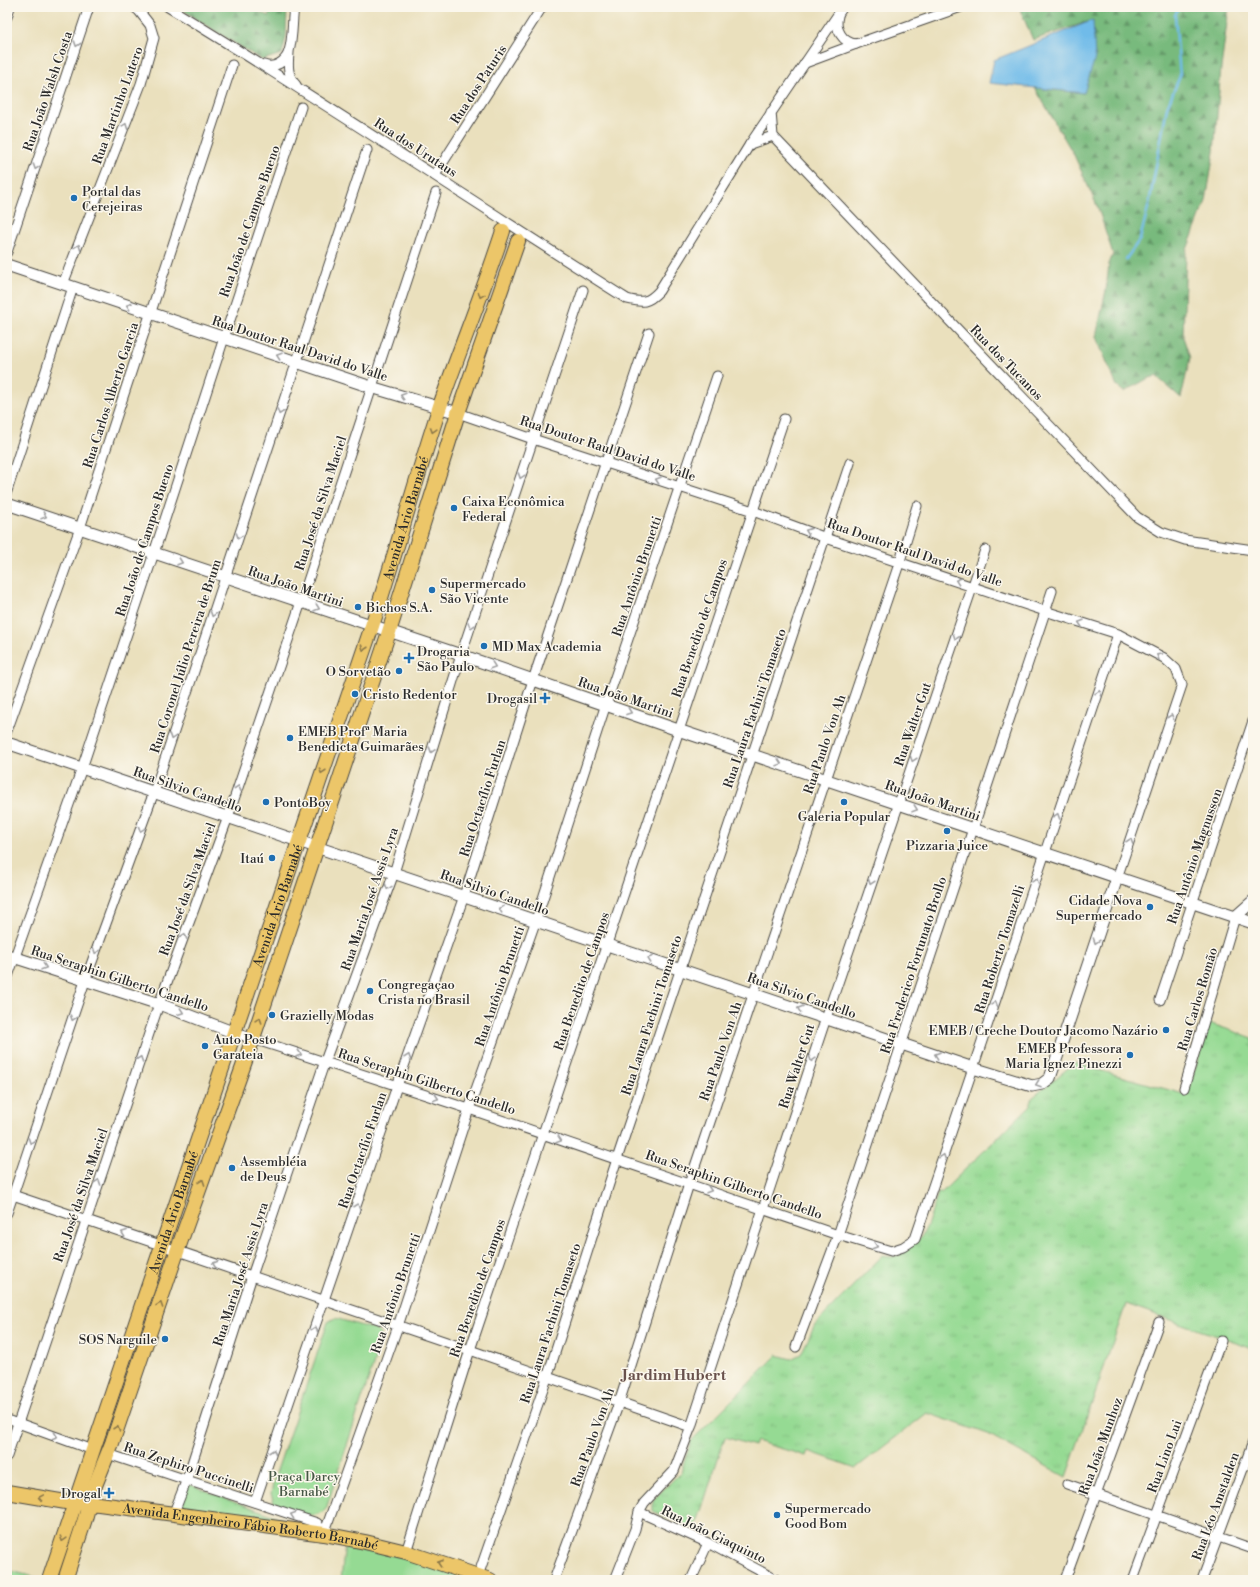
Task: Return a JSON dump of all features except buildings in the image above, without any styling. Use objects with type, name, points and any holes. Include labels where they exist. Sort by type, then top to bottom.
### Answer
[{"type":"main road","name":"Avenida Ário Barnabé","points":[[65,1580],[93,1450],[372,626],[440,407],[491,269],[503,231]]},
{"type":"main road","name":"Avenida Ário Barnabé","points":[[49,1580],[82,1503],[108,1454],[253,1039],[389,632],[458,413],[518,241]]},
{"type":"main road","points":[[491,269],[496,266],[501,266],[505,270],[506,275]]},
{"type":"main road","name":"Avenida Engenheiro Fábio Roberto Barnabé","points":[[7,1492],[324,1534],[406,1552],[484,1578]]},
{"type":"street","points":[[7,17],[10,7]]},
{"type":"street","name":"Rua João Walsh Costa","points":[[7,252],[89,7]]},
{"type":"street","name":"Rua Martinho Lutero","points":[[7,491],[68,286],[141,84],[154,38],[150,25],[134,7]]},
{"type":"street","name":"Rua dos Urutaus","points":[[168,7],[261,63],[508,224],[627,299],[639,301],[651,300],[659,291],[750,144]]},
{"type":"street","points":[[294,7],[289,52],[289,72],[291,81],[300,89]]},
{"type":"street","name":"Rua dos Paturis","points":[[435,175],[542,7]]},
{"type":"street","points":[[805,63],[960,7]]},
{"type":"street","points":[[841,11],[837,20],[840,33],[850,44],[856,44]]},
{"type":"street","points":[[750,144],[841,11]]},
{"type":"street","points":[[261,63],[270,67],[276,65],[282,61],[289,52]]},
{"type":"street","name":"Rua Carlos Alberto Garcia","points":[[7,731],[80,528],[232,66]]},
{"type":"street","name":"Rua João de Campos Bueno","points":[[7,979],[11,956],[82,768],[301,107]]},
{"type":"street","points":[[750,144],[774,136],[771,112]]},
{"type":"street","name":"Rua dos Tucanos","points":[[774,136],[1137,518],[1161,532],[1185,540],[1253,550]]},
{"type":"street","name":"Rua Coronel Júlio Pereira de Brum","points":[[7,1213],[10,1194],[85,981],[154,792],[367,150]]},
{"type":"street","name":"Rua José da Silva Maciel","points":[[7,1456],[159,1004],[228,817],[301,602],[436,193]]},
{"type":"street","name":"Rua Doutor Raul David do Valle","points":[[7,265],[371,387],[440,407],[753,511],[826,538],[1118,634],[1164,658],[1176,669],[1182,685],[1117,878]]},
{"type":"street","name":"Rua Maria José Assis Lyra","points":[[173,1515],[187,1479],[252,1276],[325,1061],[394,873],[461,655],[583,290]]},
{"type":"street","name":"Rua Octacílio Furlan","points":[[255,1502],[325,1301],[397,1086],[464,896],[649,333]]},
{"type":"street","name":"Rua Antônio Brunetti","points":[[324,1534],[398,1326],[469,1109],[536,920],[606,704],[717,376]]},
{"type":"street","name":"Rua Benedito de Campos","points":[[406,1552],[470,1350],[784,419]]},
{"type":"street","name":"Rua Laura Fachini Tomaseto","points":[[484,1578],[617,1159],[850,463]]},
{"type":"street","name":"Rua João Martini","points":[[7,504],[461,655],[678,730],[1253,923]]},
{"type":"street","name":"Rua Paulo Von Ah","points":[[554,1580],[619,1403],[689,1184],[900,562],[917,506]]},
{"type":"street","name":"Rua Walter Gut","points":[[639,1512],[644,1503],[674,1471],[691,1427],[898,803],[974,587],[985,550]]},
{"type":"street","name":"Rua Frederico Fortunato Brollo","points":[[796,1347],[838,1234],[900,1043],[1052,591]]},
{"type":"street","name":"Rua Roberto Tomazelli","points":[[838,1234],[890,1251],[903,1247],[915,1239],[1118,634]]},
{"type":"street","name":"Rua Antônio Magnusson","points":[[1160,1000],[1253,721]]},
{"type":"street","name":"Rua Silvio Candello","points":[[7,743],[973,1068],[1032,1086],[1042,1084],[1050,1078],[1117,878]]},
{"type":"street","points":[[1235,918],[1249,911],[1253,901]]},
{"type":"street","name":"Rua Carlos Romão","points":[[1184,1088],[1235,918]]},
{"type":"street","name":"Rua Seraphin Gilberto Candello","points":[[11,956],[159,1004],[235,1033],[325,1061],[838,1234]]},
{"type":"street","points":[[10,1194],[470,1350],[691,1427]]},
{"type":"street","name":"Rua João Munhoz","points":[[1065,1580],[1159,1322]]},
{"type":"street","name":"Rua Lino Lui","points":[[1133,1580],[1221,1341]]},
{"type":"street","points":[[7,1419],[93,1450]]},
{"type":"street","name":"Rua Léo Amstalden","points":[[1202,1580],[1253,1442]]},
{"type":"street","name":"Rua Zephiro Puccinelli","points":[[108,1454],[317,1523],[324,1534]]},
{"type":"street","points":[[1067,1484],[1253,1549]]},
{"type":"street","points":[[615,1580],[635,1529],[639,1512]]},
{"type":"street","name":"Rua João Giaquinto","points":[[639,1512],[708,1543],[772,1579]]},
{"type":"street","points":[[691,1580],[708,1543]]},
{"type":"green space","points":[[179,7],[255,7],[261,13],[269,16],[269,7],[287,7],[286,37],[282,54],[262,60]]},
{"type":"green space","points":[[1019,7],[1229,7],[1221,68],[1214,152],[1206,201],[1186,252],[1183,337],[1190,358],[1181,398],[1156,376],[1147,379],[1124,392],[1117,386],[1096,337],[1106,290],[1109,264],[1113,254],[1098,208],[1074,155],[1035,88],[1084,93],[1093,20],[1033,40]]},
{"type":"green space","points":[[1209,1023],[1253,1038],[1253,1349],[1126,1304],[1066,1477],[988,1434],[927,1413],[856,1468],[808,1451],[806,1456],[756,1441],[754,1446],[725,1437],[697,1523],[691,1528],[653,1511],[653,1500],[681,1472],[691,1441],[777,1355],[791,1359],[801,1354],[815,1325],[882,1256],[891,1257],[900,1255],[922,1236],[938,1193],[941,1193],[1031,1105],[1031,1099],[1074,1063],[1187,1095]]},
{"type":"green space","name":"Praça Darcy Barnabé","points":[[335,1318],[376,1330],[380,1333],[382,1338],[326,1509],[314,1515],[301,1514],[275,1505],[271,1494],[274,1479],[328,1322]]},
{"type":"green space","points":[[188,1484],[301,1526],[178,1512]]},
{"type":"green space","points":[[345,1543],[412,1559],[476,1580],[341,1580]]},
{"type":"green space","points":[[7,1570],[42,1579],[42,1580],[7,1580]]},
{"type":"water","points":[[1093,20],[1095,58],[1084,93],[989,83],[994,60]]},
{"type":"waterway","points":[[1126,259],[1140,239],[1149,204],[1167,107],[1180,76],[1175,15],[1179,7]]},
{"type":"place","name":"Portal das Cerejeiras","points":[[74,198]]},
{"type":"place","name":"Caixa Econômica Federal","points":[[454,508]]},
{"type":"place","name":"Supermercado São Vicente","points":[[432,590]]},
{"type":"place","name":"Bichos S.A.","points":[[358,607]]},
{"type":"place","name":"MD Max Academia","points":[[484,646]]},
{"type":"place","name":"Drogaria São Paulo","points":[[409,658]]},
{"type":"place","name":"O Sorvetão","points":[[399,671]]},
{"type":"place","name":"Cristo Redentor","points":[[355,694]]},
{"type":"place","name":"Drogasil","points":[[545,698]]},
{"type":"place","name":"EMEB Profª Maria Benedicta Guimarães","points":[[290,738]]},
{"type":"place","name":"PontoBoy","points":[[266,802]]},
{"type":"place","name":"Galeria Popular","points":[[844,802]]},
{"type":"place","name":"Pizzaria Juice","points":[[947,831]]},
{"type":"place","name":"Itaú","points":[[272,858]]},
{"type":"place","name":"Cidade Nova Supermercado","points":[[1150,907]]},
{"type":"place","name":"Congregaçao Crista no Brasil","points":[[370,991]]},
{"type":"place","name":"Grazielly Modas","points":[[272,1015]]},
{"type":"place","name":"EMEB / Creche Doutor Jacomo Nazário","points":[[1166,1030]]},
{"type":"place","name":"Auto Posto Garateia","points":[[205,1046]]},
{"type":"place","name":"EMEB Professora Maria Ignez Pinezzi","points":[[1130,1055]]},
{"type":"place","name":"Assembléia de Deus","points":[[232,1168]]},
{"type":"place","name":"SOS Narguile","points":[[165,1339]]},
{"type":"place","name":"Drogal","points":[[109,1493]]},
{"type":"place","name":"Supermercado Good Bom","points":[[777,1515]]},
{"type":"district","name":"Jardim Hubert","points":[[674,1375]]}]
